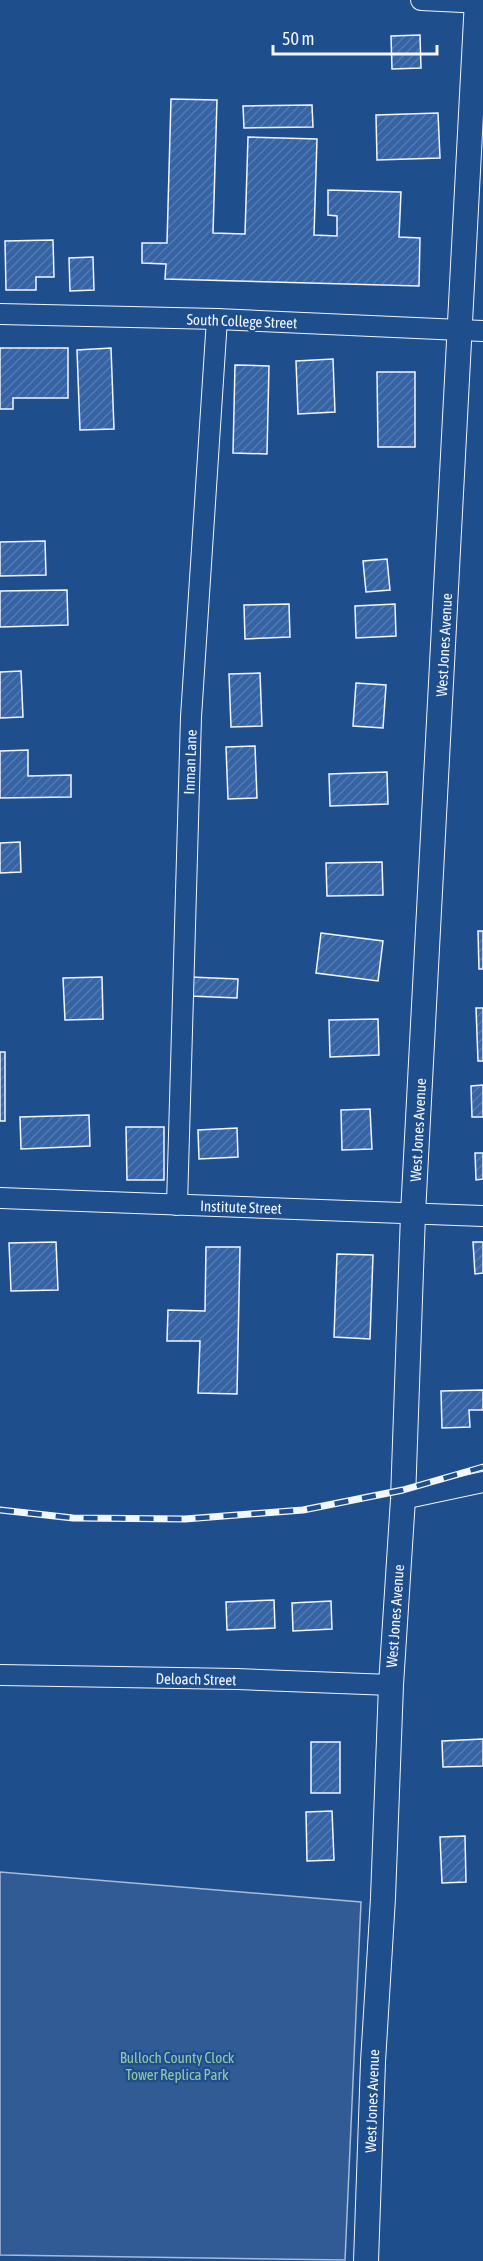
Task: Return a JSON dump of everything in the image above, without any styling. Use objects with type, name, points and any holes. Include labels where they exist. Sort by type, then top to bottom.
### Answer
[{"type":"street","points":[[421,0],[479,2]]},
{"type":"street","name":"West Jones Avenue","points":[[366,2261],[372,2074],[383,1898],[391,1685],[403,1499],[413,1214],[472,331],[479,2]]},
{"type":"street","name":"South College Street","points":[[0,314],[217,319],[472,331]]},
{"type":"street","name":"Inman Lane","points":[[177,1205],[191,717],[217,319]]},
{"type":"street","name":"Institute Street","points":[[0,1198],[483,1216]]},
{"type":"street","points":[[403,1499],[483,1482]]},
{"type":"street","name":"Deloach Street","points":[[0,1675],[391,1685]]},
{"type":"shaded area","name":"Bulloch County Clock Tower Replica Park","points":[[0,1872],[361,1902],[345,2260],[0,2255]]},
{"type":"building","points":[[420,35],[421,68],[392,69],[391,36]]},
{"type":"building","points":[[171,99],[217,100],[213,233],[245,234],[248,137],[317,139],[314,235],[337,236],[337,216],[328,215],[328,190],[401,192],[399,237],[420,238],[419,286],[165,279],[166,264],[142,263],[142,243],[167,243]]},
{"type":"building","points":[[312,105],[313,127],[244,128],[243,106]]},
{"type":"building","points":[[438,113],[440,158],[377,160],[376,115]]},
{"type":"building","points":[[53,240],[54,277],[36,277],[36,290],[6,290],[5,241]]},
{"type":"building","points":[[93,257],[94,290],[70,291],[69,258]]},
{"type":"building","points":[[0,348],[68,348],[68,398],[13,398],[13,409],[0,409]]},
{"type":"building","points":[[111,348],[114,429],[80,430],[77,350]]},
{"type":"building","points":[[333,359],[335,412],[298,414],[296,361]]},
{"type":"building","points":[[235,365],[269,366],[267,454],[233,453]]},
{"type":"building","points":[[377,372],[415,372],[415,447],[378,447]]},
{"type":"building","points":[[45,541],[46,575],[0,576],[0,542]]},
{"type":"building","points":[[387,559],[390,590],[366,592],[363,561]]},
{"type":"building","points":[[67,590],[68,625],[0,627],[0,591]]},
{"type":"building","points":[[289,604],[290,637],[245,639],[244,605]]},
{"type":"building","points":[[395,604],[396,636],[356,638],[355,606]]},
{"type":"building","points":[[21,671],[23,717],[0,718],[0,672]]},
{"type":"building","points":[[260,673],[262,726],[231,727],[229,674]]},
{"type":"building","points":[[356,683],[386,685],[383,728],[353,726]]},
{"type":"building","points":[[255,746],[257,798],[228,799],[226,747]]},
{"type":"building","points":[[28,750],[28,776],[71,775],[71,797],[0,798],[0,751]]},
{"type":"building","points":[[387,772],[388,804],[330,806],[329,774]]},
{"type":"building","points":[[20,842],[21,872],[0,873],[0,843]]},
{"type":"building","points":[[382,862],[383,895],[327,896],[326,863]]},
{"type":"building","points":[[478,931],[483,931],[483,969],[479,969]]},
{"type":"building","points":[[321,933],[383,941],[378,981],[316,973]]},
{"type":"building","points":[[102,977],[103,1019],[65,1020],[63,978]]},
{"type":"building","points":[[190,977],[238,979],[237,998],[190,996]]},
{"type":"building","points":[[476,1008],[483,1008],[483,1061],[478,1061]]},
{"type":"building","points":[[378,1019],[379,1055],[330,1057],[329,1020]]},
{"type":"building","points":[[0,1052],[5,1052],[5,1121],[0,1121]]},
{"type":"building","points":[[483,1085],[483,1117],[472,1117],[471,1086]]},
{"type":"building","points":[[370,1109],[372,1149],[342,1150],[341,1110]]},
{"type":"building","points":[[89,1115],[90,1146],[21,1149],[20,1117]]},
{"type":"building","points":[[126,1127],[164,1127],[164,1180],[127,1180]]},
{"type":"building","points":[[237,1128],[238,1157],[199,1159],[198,1130]]},
{"type":"building","points":[[475,1153],[483,1153],[483,1179],[476,1180]]},
{"type":"building","points":[[56,1242],[58,1290],[11,1291],[9,1243]]},
{"type":"building","points":[[473,1242],[483,1242],[483,1273],[475,1274]]},
{"type":"building","points":[[206,1247],[240,1247],[237,1394],[198,1393],[200,1341],[167,1341],[168,1310],[205,1311]]},
{"type":"building","points":[[337,1254],[373,1255],[370,1339],[334,1337]]},
{"type":"building","points":[[483,1390],[483,1410],[469,1410],[470,1427],[442,1428],[441,1391]]},
{"type":"building","points":[[274,1600],[275,1628],[227,1630],[226,1602]]},
{"type":"building","points":[[331,1601],[332,1629],[293,1631],[292,1603]]},
{"type":"building","points":[[483,1739],[483,1766],[443,1767],[442,1741]]},
{"type":"building","points":[[311,1742],[340,1742],[340,1793],[311,1793]]},
{"type":"building","points":[[332,1811],[334,1860],[307,1861],[306,1812]]},
{"type":"building","points":[[465,1836],[466,1882],[442,1883],[440,1837]]},
{"type":"railway","points":[[0,1510],[73,1518],[185,1519],[303,1510],[403,1490],[483,1467]]}]
